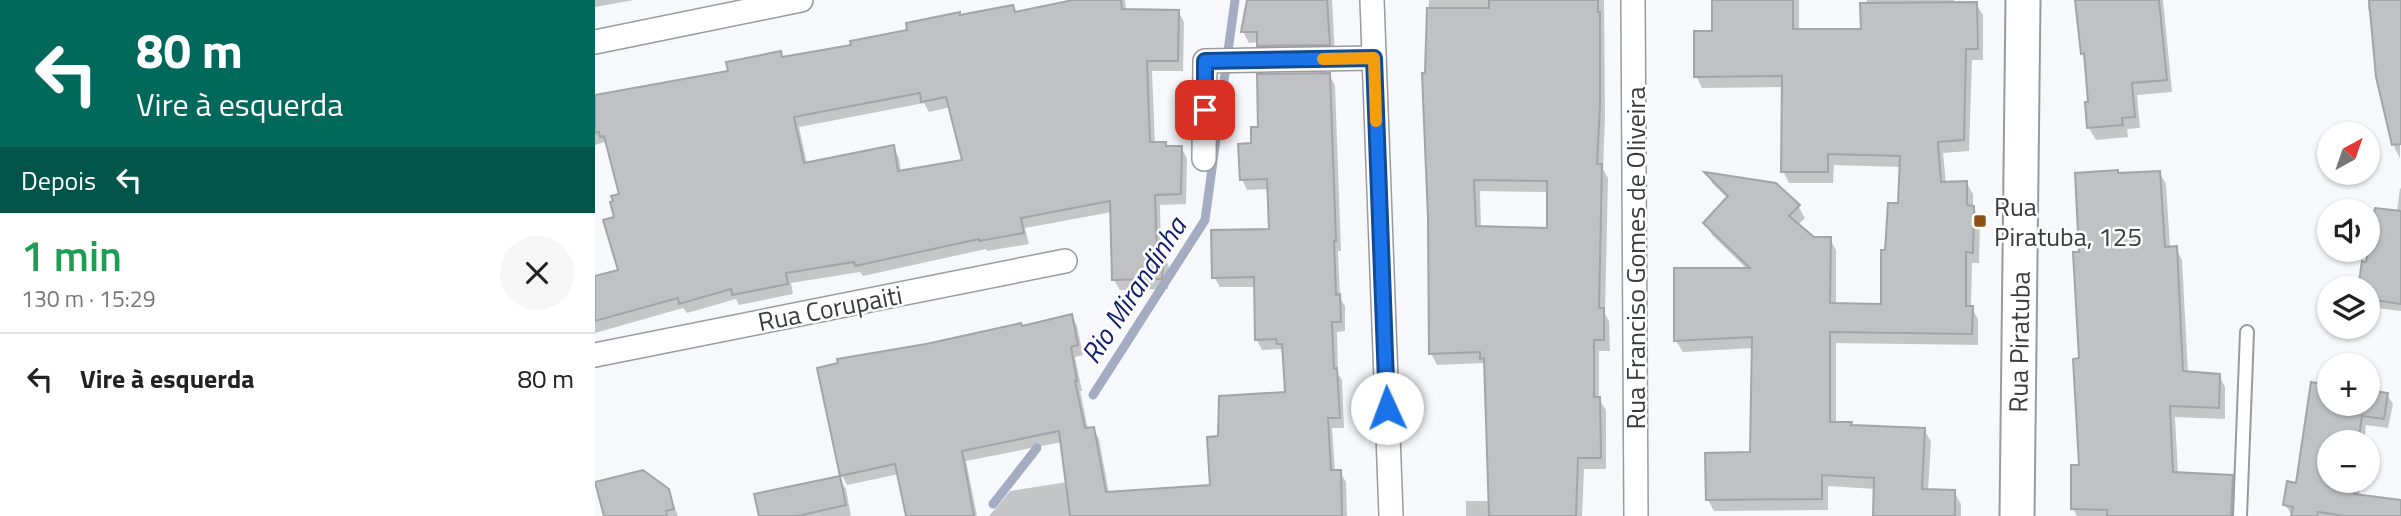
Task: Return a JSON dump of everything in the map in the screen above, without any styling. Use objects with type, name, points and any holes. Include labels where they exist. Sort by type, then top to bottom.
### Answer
[{"type":"main road","name":"Rua Piratuba","points":[[2017,516],[2023,0]]},
{"type":"street","points":[[595,42],[801,0]]},
{"type":"street","points":[[1372,0],[1391,516]]},
{"type":"street","name":"Rua Franciso Gomes de Oliveira","points":[[1633,0],[1636,516]]},
{"type":"street","points":[[1204,159],[1205,61],[1374,58]]},
{"type":"street","name":"Rua Corupaiti","points":[[595,355],[1065,261]]},
{"type":"lane","points":[[2240,516],[2247,332]]},
{"type":"building","points":[[1073,0],[1121,0],[1122,9],[1179,10],[1178,61],[1147,61],[1150,142],[1182,146],[1181,194],[1155,195],[1157,253],[1164,253],[1162,279],[1112,280],[1110,201],[1021,218],[1024,233],[979,239],[855,266],[854,262],[786,273],[788,284],[732,295],[731,289],[679,304],[678,298],[595,321],[595,276],[618,270],[603,220],[614,217],[611,196],[619,194],[604,136],[600,137],[599,132],[595,133],[595,95],[728,71],[726,62],[781,51],[782,57],[851,45],[850,41],[907,30],[906,23],[960,12],[960,15],[1013,5],[1015,12]],"holes":[[[920,93],[921,102],[946,97],[962,160],[898,171],[894,145],[804,163],[794,117]]]},
{"type":"building","points":[[1247,0],[1327,0],[1330,45],[1257,46],[1257,32],[1241,32]]},
{"type":"building","points":[[1489,0],[1598,0],[1600,104],[1597,164],[1602,164],[1599,308],[1604,308],[1604,340],[1594,340],[1594,397],[1600,397],[1601,458],[1578,458],[1576,516],[1489,516],[1484,358],[1480,359],[1480,352],[1429,354],[1428,218],[1422,73],[1425,73],[1427,8],[1489,8]],"holes":[[[1474,180],[1547,181],[1547,228],[1476,226]]]},
{"type":"building","points":[[1712,0],[1793,0],[1793,29],[1861,29],[1860,3],[1977,2],[1978,49],[1966,49],[1964,140],[1938,142],[1941,182],[1967,181],[1967,205],[1974,206],[1973,253],[1966,252],[1966,306],[1973,306],[1972,334],[1830,332],[1830,422],[1925,428],[1922,489],[1955,490],[1955,516],[1873,516],[1874,478],[1822,475],[1822,499],[1706,500],[1705,453],[1750,452],[1752,337],[1674,341],[1674,268],[1750,268],[1703,223],[1728,196],[1704,172],[1776,183],[1800,205],[1789,216],[1814,237],[1831,237],[1830,303],[1881,304],[1881,250],[1885,250],[1888,203],[1898,203],[1900,156],[1828,154],[1828,172],[1781,172],[1782,76],[1694,77],[1694,31],[1712,31]]},
{"type":"building","points":[[2075,0],[2159,0],[2167,80],[2132,83],[2135,117],[2122,118],[2123,125],[2087,128],[2084,53],[2081,54]]},
{"type":"building","points":[[2369,0],[2401,0],[2401,144],[2392,145],[2376,77]]},
{"type":"building","points":[[1330,73],[1336,295],[1340,294],[1341,322],[1332,322],[1340,418],[1328,418],[1331,470],[1341,470],[1342,516],[1070,516],[1059,431],[962,451],[974,516],[906,516],[895,464],[840,476],[817,368],[838,363],[837,359],[926,344],[1021,323],[1022,326],[1072,314],[1078,345],[1071,347],[1075,381],[1085,428],[1094,427],[1106,492],[1210,485],[1207,437],[1218,436],[1219,396],[1285,392],[1282,344],[1277,344],[1276,339],[1255,340],[1254,277],[1212,278],[1211,230],[1269,229],[1267,179],[1240,180],[1238,144],[1251,143],[1251,127],[1258,127],[1257,74]]},
{"type":"building","points":[[2118,170],[2118,173],[2160,171],[2165,247],[2177,246],[2183,371],[2220,374],[2219,408],[2170,406],[2173,472],[2233,475],[2231,516],[2107,516],[2107,510],[2071,509],[2071,465],[2079,465],[2073,359],[2079,358],[2073,252],[2079,252],[2075,173]]},
{"type":"building","points":[[2380,209],[2401,211],[2401,304],[2380,301],[2380,276],[2360,276],[2362,262],[2380,262]]},
{"type":"building","points":[[2311,382],[2317,383],[2317,416],[2362,416],[2360,430],[2317,430],[2317,493],[2354,493],[2401,500],[2401,516],[2344,516],[2318,512],[2317,516],[2291,516],[2293,507],[2283,505],[2287,481],[2296,483]]},
{"type":"building","points":[[2380,392],[2388,393],[2384,419],[2362,416],[2380,416]]},
{"type":"building","points":[[643,470],[669,489],[674,509],[666,511],[667,516],[604,516],[595,482]]},
{"type":"building","points":[[840,476],[846,505],[798,516],[759,516],[754,494]]},
{"type":"waterway","name":"Rio Mirandinha","points":[[1093,395],[1205,220],[1235,0]]},
{"type":"waterway","name":"Rio Mirandinha","points":[[993,504],[1037,448]]},
{"type":"slow traffic","points":[[1323,59],[1374,58],[1376,121]]},
{"type":"place","name":"Rua Piratuba, 125","points":[[1980,221]]},
{"type":"route","points":[[1205,110],[1205,61],[1374,58],[1387,408]]}]
